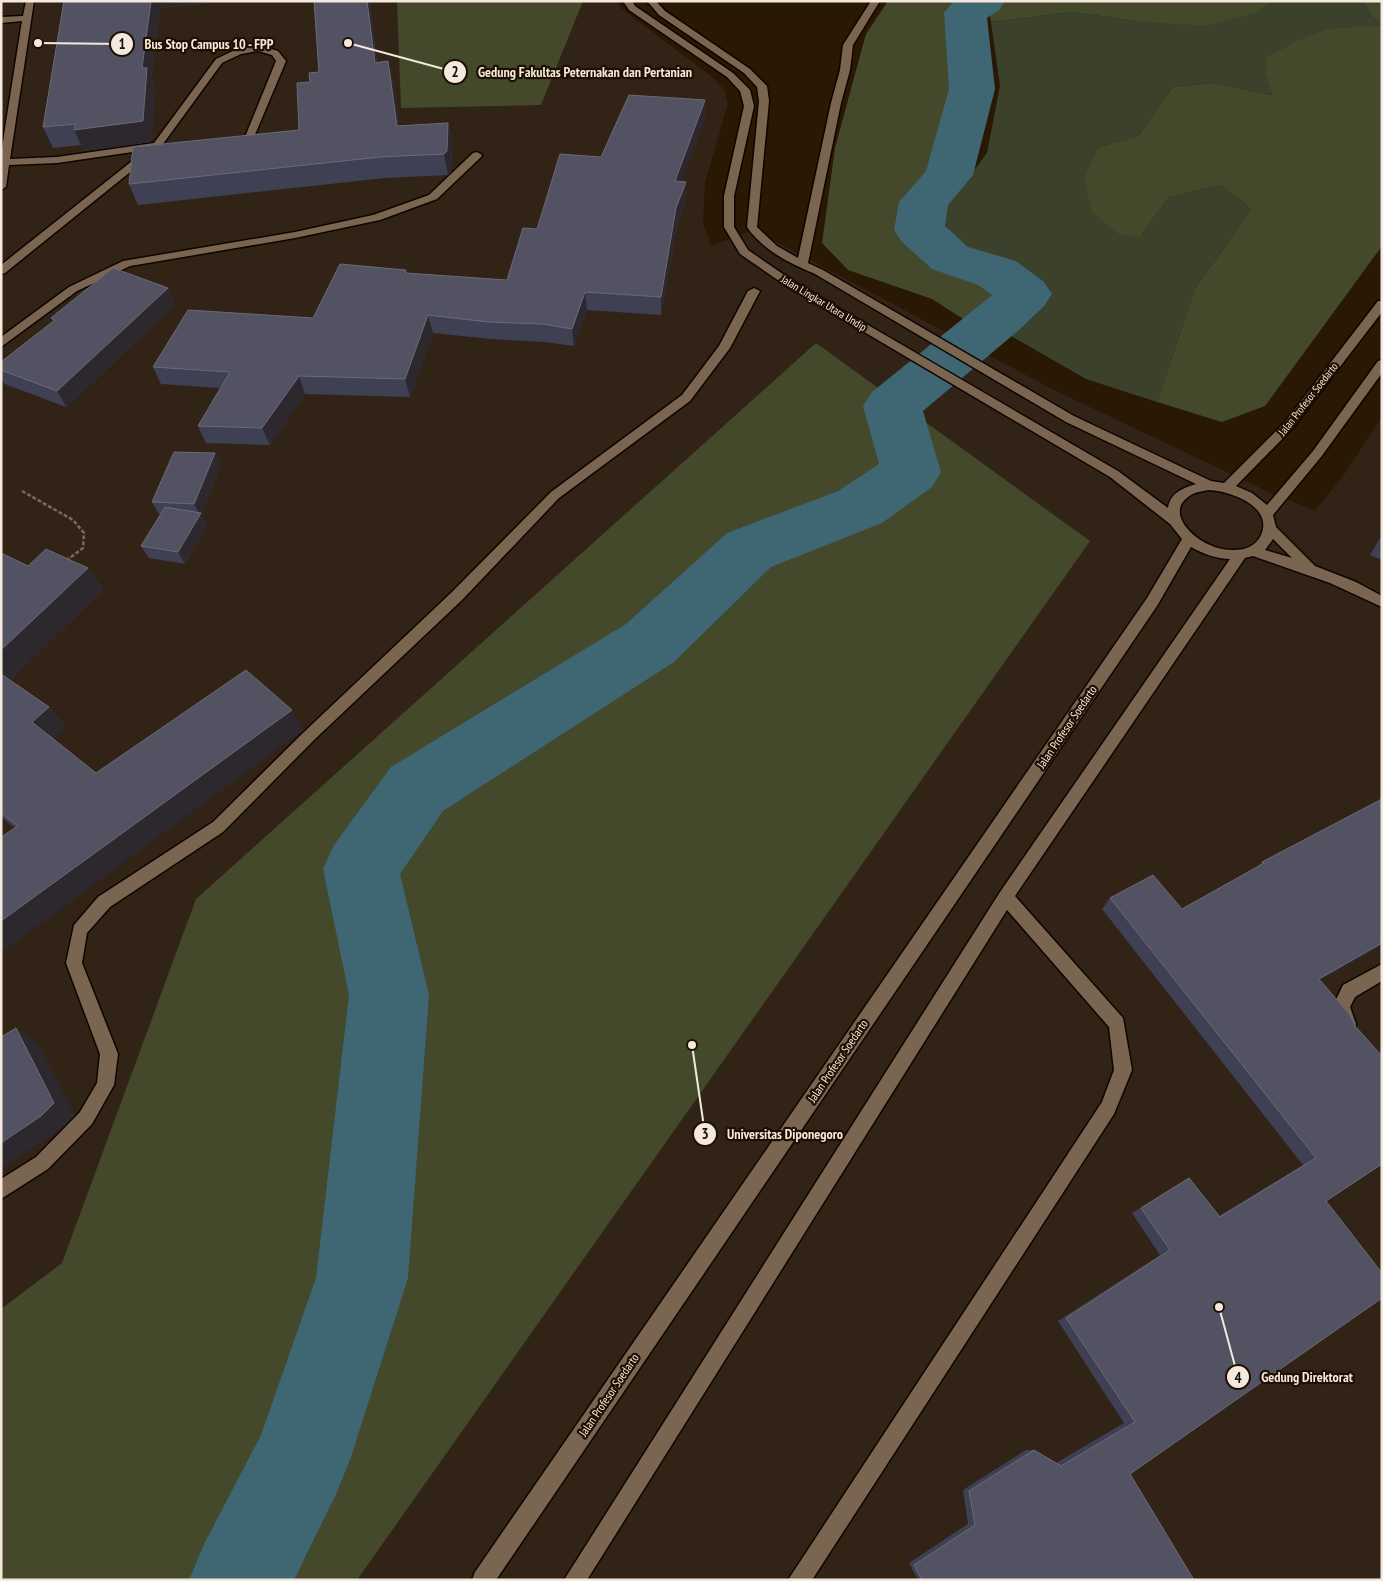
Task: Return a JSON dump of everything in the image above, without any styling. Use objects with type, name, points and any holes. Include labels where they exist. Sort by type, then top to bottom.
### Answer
[{"type":"street","points":[[1,187],[30,1]]},
{"type":"street","name":"Jalan Lingkar Utara Undip","points":[[627,1],[632,8],[730,75],[745,90],[748,106],[730,196],[728,227],[744,252],[800,289],[1114,474],[1174,520]]},
{"type":"street","name":"Jalan Lingkar Utara Undip","points":[[651,1],[662,13],[747,71],[762,86],[764,101],[752,227],[762,240],[802,265],[819,272],[1070,419],[1209,485]]},
{"type":"street","points":[[802,265],[836,103],[845,70],[848,45],[876,1]]},
{"type":"street","points":[[1,20],[27,18]]},
{"type":"street","points":[[1,271],[156,146],[170,131],[219,61],[238,52],[258,48],[275,53],[281,61],[248,142]]},
{"type":"street","points":[[5,162],[57,160],[156,146]]},
{"type":"street","points":[[1,343],[73,289],[127,263],[295,235],[376,218],[433,197],[477,155]]},
{"type":"street","points":[[755,261],[782,253]]},
{"type":"street","points":[[1,1190],[42,1162],[61,1144],[86,1118],[105,1085],[109,1054],[74,963],[80,930],[104,902],[218,827],[316,730],[457,596],[555,495],[686,398],[724,348],[754,291]]},
{"type":"street","name":"Jalan Profesor Soedarto","points":[[1226,487],[1266,451],[1289,425],[1382,304]]},
{"type":"street","points":[[1266,514],[1317,454],[1382,364]]},
{"type":"street","points":[[1311,569],[1271,530],[1266,514],[1253,499],[1226,487],[1209,485],[1192,488],[1179,495],[1173,506],[1174,520],[1179,530],[1188,540],[1204,549],[1223,554],[1247,553],[1311,569],[1365,592],[1382,602]]},
{"type":"street","points":[[575,1580],[1006,897],[1247,553],[1266,543],[1271,530]]},
{"type":"street","name":"Jalan Profesor Soedarto","points":[[483,1580],[1152,602],[1188,540]]},
{"type":"street","points":[[799,1580],[1108,1108],[1123,1070],[1117,1024],[1006,897]]},
{"type":"street","points":[[1360,1040],[1349,1028],[1341,1006],[1348,991],[1382,972]]},
{"type":"path","points":[[22,491],[73,520],[84,533],[83,548],[60,566]]},
{"type":"shaded area","points":[[1,1],[616,1],[622,9],[711,76],[724,89],[728,104],[705,182],[703,222],[711,246],[754,230],[1052,389],[1273,494],[1315,511],[1346,472],[1382,417],[1382,1580],[1,1580]]},
{"type":"green space","points":[[397,1],[583,1],[541,105],[401,108]]},
{"type":"green space","points":[[888,1],[964,1],[947,11],[959,84],[932,167],[911,196],[907,228],[955,271],[1001,290],[971,324],[932,299],[848,270],[822,243],[835,148],[855,74],[866,34]]},
{"type":"green space","points":[[1001,1],[1273,1],[1256,13],[1206,26],[1135,21],[1073,12],[991,22],[989,12]]},
{"type":"green space","points":[[1273,1],[1362,1],[1373,18],[1382,23],[1382,25],[1357,28],[1265,75],[1272,95],[1215,83],[1173,87],[1137,137],[1098,147],[1141,236],[1168,198],[1220,185],[1251,209],[1195,289],[1157,402],[1086,379],[1006,333],[1047,295],[1003,264],[957,248],[937,210],[964,184],[987,153],[1000,86],[991,22],[1073,12],[1135,21],[1256,13]]},
{"type":"green space","points":[[1362,1],[1382,1],[1382,23],[1373,18]]},
{"type":"green space","points":[[1382,25],[1382,246],[1265,406],[1222,422],[1157,402],[1195,289],[1251,209],[1220,185],[1168,198],[1141,236],[1120,235],[1091,211],[1085,177],[1098,147],[1137,137],[1173,87],[1215,83],[1272,95],[1265,75],[1267,58],[1294,42],[1328,29]]},
{"type":"green space","points":[[816,343],[1090,541],[357,1580],[1,1580],[1,1309],[62,1263],[196,899]]},
{"type":"building","points":[[64,1],[151,1],[142,68],[147,68],[143,121],[74,130],[76,124],[43,127]]},
{"type":"building","points":[[314,1],[367,1],[375,63],[388,61],[397,126],[448,123],[447,151],[444,154],[380,157],[129,184],[133,147],[299,130],[297,83],[310,82],[309,73],[319,72]]},
{"type":"building","points":[[629,95],[705,100],[675,181],[686,182],[676,208],[661,297],[585,292],[572,329],[543,324],[488,322],[428,315],[405,379],[299,376],[262,428],[198,426],[230,372],[153,367],[188,310],[313,318],[340,264],[406,270],[405,273],[507,280],[523,228],[537,229],[560,154],[601,157]]},
{"type":"building","points":[[113,268],[168,288],[57,391],[1,370],[1,362],[55,320],[51,318]]},
{"type":"building","points":[[174,452],[215,453],[194,504],[152,502]]},
{"type":"building","points":[[165,507],[201,513],[178,552],[141,546]]},
{"type":"building","points":[[46,549],[88,568],[1,650],[1,553],[28,566]]},
{"type":"building","points":[[246,670],[292,710],[1,921],[1,837],[18,826],[1,813],[1,674],[49,707],[32,722],[96,773]]},
{"type":"building","points":[[1382,799],[1382,943],[1319,979],[1350,1015],[1355,1026],[1382,1056],[1382,1164],[1326,1201],[1382,1273],[1382,1298],[1130,1474],[1194,1580],[922,1580],[914,1565],[975,1525],[969,1491],[1034,1450],[1061,1466],[1135,1422],[1066,1318],[1170,1250],[1141,1208],[1189,1178],[1220,1217],[1316,1158],[1110,898],[1153,875],[1182,909],[1264,863],[1262,862]]},
{"type":"building","points":[[16,1028],[54,1103],[41,1116],[1,1143],[1,1037]]},
{"type":"waterway","points":[[240,1580],[302,1457],[362,1278],[389,995],[361,869],[417,789],[650,643],[749,550],[860,507],[911,472],[892,406],[1000,318],[1025,294],[997,273],[950,258],[919,230],[924,202],[949,175],[972,89],[965,13],[984,1]]},
{"type":"place","name":"Bus Stop Campus 10 - FPP","points":[[38,43]]},
{"type":"place","name":"Gedung Fakultas Peternakan dan Pertanian","points":[[348,43]]},
{"type":"place","name":"Universitas Diponegoro","points":[[692,1045]]},
{"type":"place","name":"Gedung Direktorat","points":[[1219,1307]]}]
